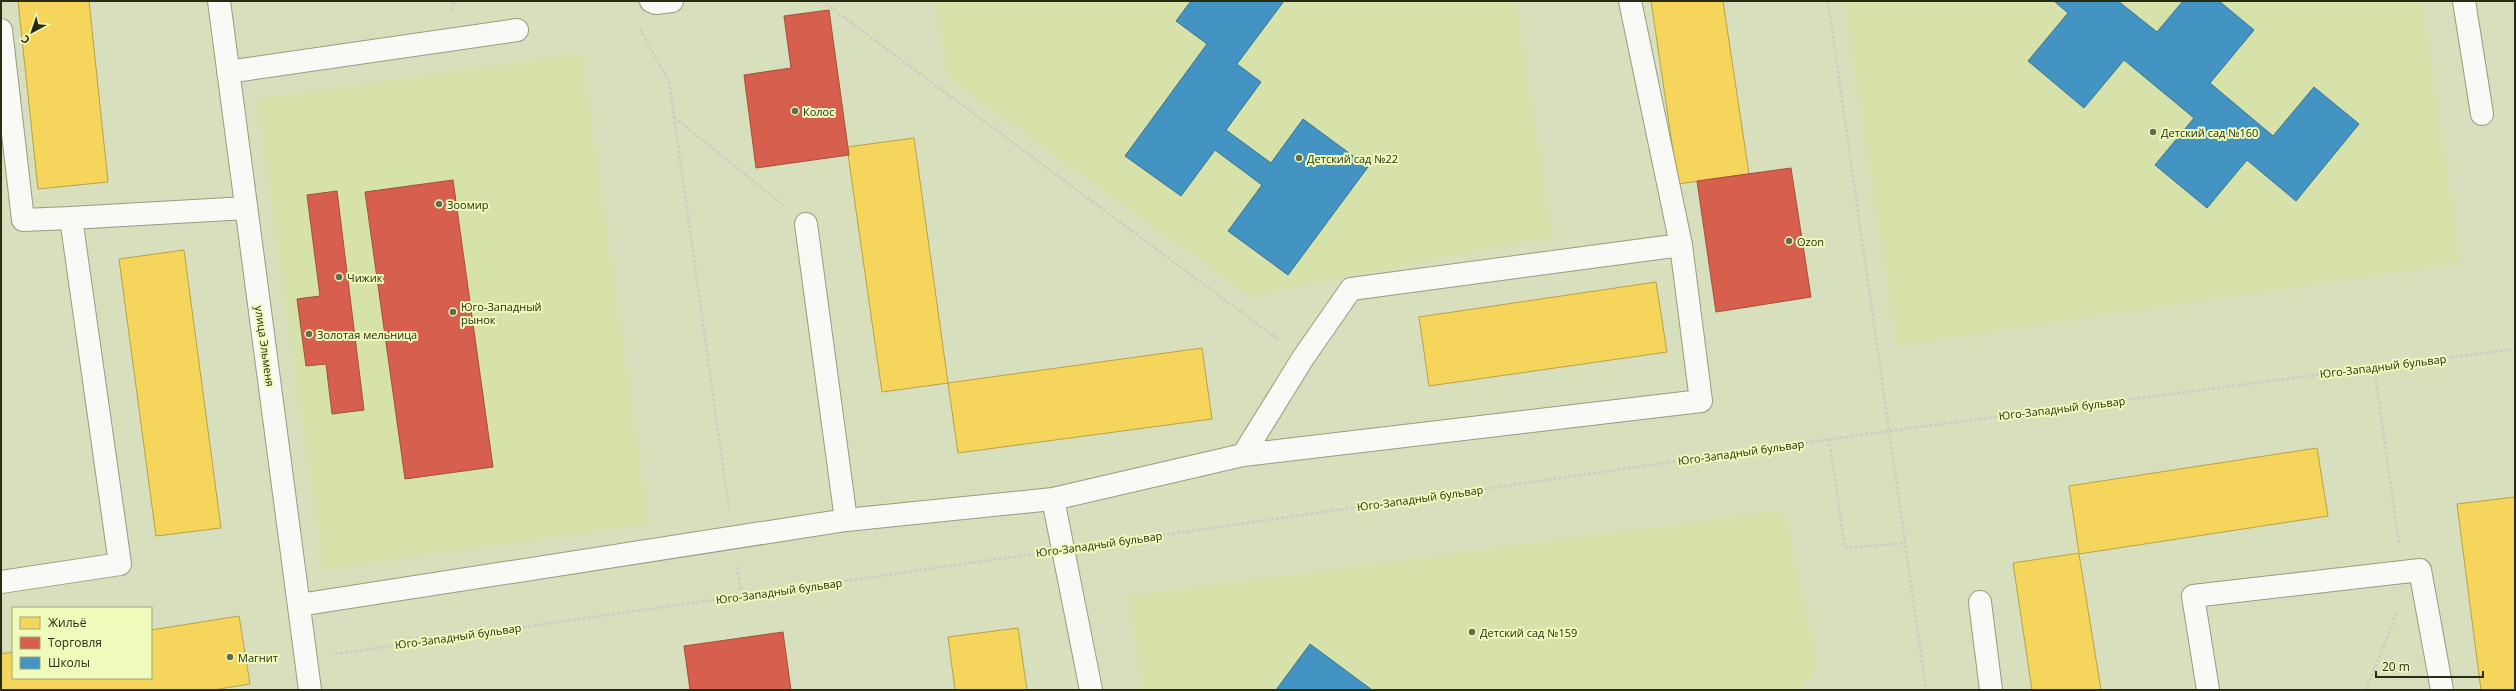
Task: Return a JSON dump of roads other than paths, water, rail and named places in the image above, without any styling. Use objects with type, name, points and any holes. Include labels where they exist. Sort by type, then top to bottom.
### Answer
[{"type":"street","name":"улица Эльменя","points":[[219,1],[310,690]]},
{"type":"street","points":[[651,1],[656,3],[672,1]]},
{"type":"street","points":[[299,605],[846,520],[1053,498],[1243,455],[1700,401],[1681,245],[1630,1]]},
{"type":"street","points":[[2464,1],[2482,114]]},
{"type":"street","points":[[1,30],[23,220],[246,208]]},
{"type":"street","points":[[228,72],[517,30]]},
{"type":"street","points":[[1,582],[120,564],[71,218]]},
{"type":"street","points":[[806,224],[846,520]]},
{"type":"street","points":[[1243,455],[1303,358],[1351,289],[1681,245]]},
{"type":"street","points":[[1053,498],[1065,549],[1091,690]]},
{"type":"street","points":[[2208,690],[2193,596],[2420,570],[2442,690]]},
{"type":"street","points":[[1980,602],[1991,690]]},
{"type":"place","name":"Колос","points":[[795,111]]},
{"type":"place","name":"Детский сад №160","points":[[2153,132]]},
{"type":"place","name":"Детский сад №22","points":[[1299,158]]},
{"type":"place","name":"Зоомир","points":[[439,204]]},
{"type":"place","name":"Ozon","points":[[1789,241]]},
{"type":"place","name":"Чижик","points":[[339,277]]},
{"type":"place","name":"Юго-Западный рынок","points":[[453,312]]},
{"type":"place","name":"Золотая мельница","points":[[309,334]]},
{"type":"place","name":"Детский сад №159","points":[[1472,632]]},
{"type":"place","name":"Магнит","points":[[230,657]]}]
